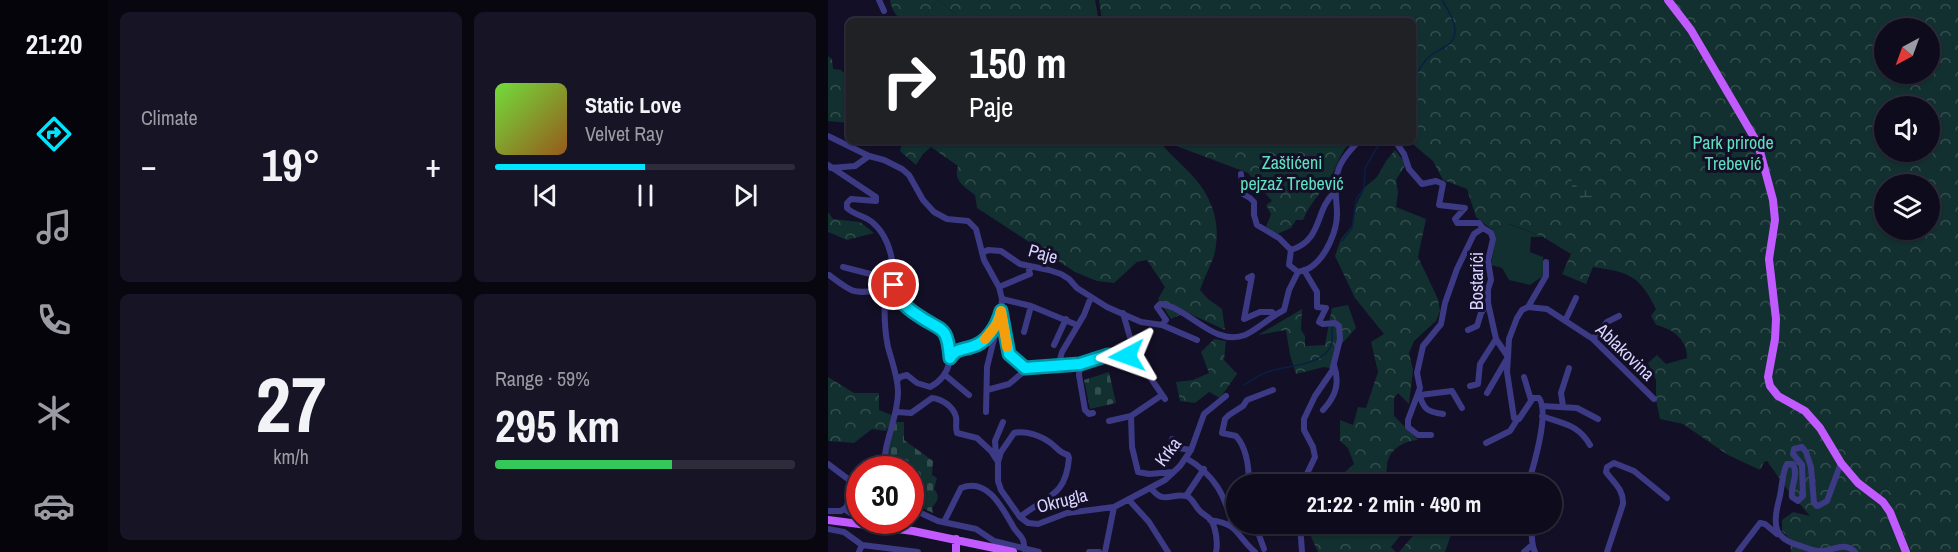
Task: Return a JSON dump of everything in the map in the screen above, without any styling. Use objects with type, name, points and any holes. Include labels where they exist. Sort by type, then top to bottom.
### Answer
[{"type":"main road","points":[[1668,0],[1691,30],[1758,144],[1773,200],[1775,220],[1769,259],[1776,319],[1768,377],[1770,386],[1778,396],[1805,411],[1820,428],[1841,463],[1858,483],[1883,502],[1890,512],[1906,552]]},
{"type":"main road","points":[[828,520],[846,521]]},
{"type":"main road","points":[[924,533],[1013,552]]},
{"type":"main road","points":[[956,539],[956,552]]},
{"type":"street","points":[[879,0],[884,11]]},
{"type":"street","points":[[828,136],[869,156],[892,164],[909,175],[928,207],[940,217],[968,221],[976,229],[982,253],[999,287],[1002,299],[987,367],[986,412]]},
{"type":"street","points":[[1162,325],[1166,320],[1157,307],[1160,304],[1179,310],[1207,328],[1236,337],[1246,334],[1284,309],[1286,297],[1301,271],[1315,263],[1331,240],[1337,214],[1335,192],[1338,170],[1356,144]]},
{"type":"street","points":[[1397,144],[1404,154],[1409,169],[1422,184],[1436,181],[1443,184],[1439,205],[1464,207],[1455,219],[1456,223],[1479,223],[1483,228]]},
{"type":"street","points":[[830,166],[855,166],[869,156]]},
{"type":"street","points":[[830,166],[876,197],[875,201],[851,199],[847,203],[847,208],[867,218],[880,229],[894,265],[894,294]]},
{"type":"street","points":[[1241,174],[1243,194],[1254,202],[1257,225],[1279,238],[1291,250]]},
{"type":"street","points":[[1291,250],[1300,246],[1313,234],[1323,205],[1335,192]]},
{"type":"street","name":"Bostarići","points":[[1431,435],[1418,435],[1408,427],[1408,420],[1419,396],[1418,363],[1423,346],[1441,324],[1445,303],[1460,261],[1474,234],[1483,228],[1492,238],[1488,261],[1491,280],[1488,289],[1488,303],[1496,339],[1508,357],[1507,372],[1513,415],[1517,420]]},
{"type":"street","name":"Paje","points":[[982,253],[988,250],[1001,251],[1020,264],[1061,274],[1107,307],[1141,322],[1162,325],[1197,340]]},
{"type":"street","points":[[1291,250],[1289,265],[1301,271],[1317,292],[1319,301],[1317,306],[1326,308],[1319,322],[1323,324],[1333,322],[1339,326],[1341,332],[1334,364],[1328,378],[1307,409],[1304,419],[1304,430],[1313,447],[1315,457],[1307,474]]},
{"type":"street","points":[[1487,393],[1508,357],[1509,339],[1517,318],[1522,310],[1528,307],[1546,276],[1546,262]]},
{"type":"street","points":[[999,287],[1030,274],[1028,266]]},
{"type":"street","points":[[843,267],[886,278],[894,294],[919,317],[942,330],[947,338],[950,358]]},
{"type":"street","points":[[829,275],[854,292],[885,290]]},
{"type":"street","points":[[1248,278],[1252,276],[1244,319],[1268,311],[1274,315]]},
{"type":"street","points":[[885,456],[885,448],[897,412],[897,381],[885,328],[886,278]]},
{"type":"street","points":[[1058,366],[1062,352],[1091,297]]},
{"type":"street","points":[[1565,321],[1576,298]]},
{"type":"street","points":[[1002,299],[1031,306],[1077,325]]},
{"type":"street","points":[[1468,330],[1477,326],[1480,313],[1488,303]]},
{"type":"street","points":[[1024,332],[1031,306]]},
{"type":"street","name":"Ablakovina","points":[[1528,307],[1547,309],[1593,339],[1654,399]]},
{"type":"street","points":[[1001,311],[1009,354],[1019,364],[1029,368]]},
{"type":"street","points":[[1108,421],[1131,416],[1163,397],[1139,360],[1131,343],[1123,313]]},
{"type":"street","points":[[1593,339],[1607,322],[1618,316]]},
{"type":"street","points":[[1054,345],[1066,319]]},
{"type":"street","points":[[897,381],[900,376],[907,375],[917,383],[930,387],[945,375],[950,358],[957,350],[979,344],[998,323]]},
{"type":"street","points":[[1470,386],[1478,384],[1480,364],[1496,339]]},
{"type":"street","points":[[987,390],[1009,384],[1029,368],[1080,364],[1108,355],[1127,356],[1139,360]]},
{"type":"street","points":[[1080,364],[1079,375],[1086,410],[1089,414],[1093,413]]},
{"type":"street","points":[[1323,410],[1337,388],[1338,375],[1334,364]]},
{"type":"street","points":[[1563,406],[1561,393],[1569,368]]},
{"type":"street","points":[[945,375],[969,395]]},
{"type":"street","points":[[1486,442],[1510,430],[1521,418],[1531,400],[1524,377]]},
{"type":"street","points":[[1248,474],[1240,441],[1236,436],[1222,433],[1222,428],[1227,416],[1243,406],[1247,400],[1273,390]]},
{"type":"street","points":[[1443,414],[1426,410],[1419,396],[1452,391],[1462,408]]},
{"type":"street","name":"Krka","points":[[1114,507],[1165,480],[1174,472],[1191,450],[1204,414],[1226,396]]},
{"type":"street","points":[[897,412],[911,414],[932,398],[944,401],[955,415],[957,433],[977,438],[991,451],[998,462]]},
{"type":"street","points":[[1531,400],[1539,398],[1542,406],[1538,446],[1531,474]]},
{"type":"street","points":[[1542,406],[1577,408],[1598,419]]},
{"type":"street","points":[[1131,416],[1132,447],[1138,472],[1159,474],[1174,472]]},
{"type":"street","points":[[1542,416],[1575,427],[1581,431],[1590,445]]},
{"type":"street","points":[[998,462],[995,441],[1003,422]]},
{"type":"street","name":"Okrugla","points":[[1010,519],[1018,515],[1054,495],[1063,485],[1068,468],[1068,454],[1063,454],[1043,439],[1021,431],[1014,433],[1001,452],[998,462],[998,481],[1018,515],[1028,523],[1038,524],[1067,513],[1114,507]]},
{"type":"street","points":[[1172,439],[1171,447],[1191,450]]},
{"type":"street","points":[[1778,535],[1775,517],[1784,484],[1784,470],[1788,464],[1793,464],[1796,470],[1791,491],[1792,497],[1798,501],[1803,496],[1802,465],[1794,454],[1794,449],[1802,447],[1809,457],[1814,503],[1818,506],[1827,501],[1841,463]]},
{"type":"street","points":[[1186,458],[1204,469],[1222,494],[1226,506]]},
{"type":"street","points":[[828,464],[846,478]]},
{"type":"street","points":[[1607,552],[1623,504],[1621,489],[1606,472],[1607,467],[1614,464],[1634,471],[1667,498]]},
{"type":"street","points":[[1186,496],[1204,469]]},
{"type":"street","points":[[944,522],[961,488],[969,486],[982,488],[1010,519],[1023,538],[1024,549]]},
{"type":"street","points":[[1151,488],[1155,494],[1163,497],[1186,496],[1191,499],[1200,513],[1210,520],[1226,522]]},
{"type":"street","points":[[1129,500],[1149,522],[1168,552]]},
{"type":"street","points":[[828,511],[841,511],[846,507]]},
{"type":"street","points":[[1105,552],[1114,507]]},
{"type":"street","points":[[924,514],[944,522],[976,529],[994,541],[1039,552]]},
{"type":"street","points":[[1210,520],[1215,536],[1216,551]]},
{"type":"street","points":[[1738,552],[1760,523],[1765,524],[1789,542],[1820,552],[1846,547],[1855,552]]},
{"type":"street","points":[[956,525],[956,539]]},
{"type":"street","points":[[828,529],[844,532],[862,544],[918,552]]},
{"type":"street","points":[[1239,534],[1255,552]]},
{"type":"street","points":[[1259,534],[1264,549]]},
{"type":"street","points":[[1301,534],[1302,552]]},
{"type":"street","points":[[1533,534],[1532,544],[1535,552]]},
{"type":"street","points":[[859,552],[862,544]]},
{"type":"street","points":[[1524,552],[1532,544]]},
{"type":"street","points":[[1089,552],[1099,552]]},
{"type":"green space","points":[[890,0],[938,0],[923,18],[900,18]]},
{"type":"green space","points":[[939,0],[960,18],[923,18]]},
{"type":"green space","points":[[939,0],[1095,0],[1098,18],[960,18]]},
{"type":"green space","name":"Park prirode Trebević","points":[[1099,0],[1958,0],[1958,552],[1791,552],[1790,539],[1782,531],[1782,520],[1793,512],[1810,516],[1767,461],[1760,470],[1728,455],[1683,424],[1660,419],[1656,400],[1656,380],[1648,363],[1657,355],[1666,364],[1687,358],[1686,351],[1685,345],[1678,336],[1656,325],[1651,316],[1656,309],[1639,283],[1625,274],[1593,267],[1586,284],[1562,274],[1571,254],[1543,237],[1510,224],[1491,229],[1476,217],[1467,189],[1443,180],[1433,161],[1413,144],[1416,144],[1416,18],[1102,18]]},
{"type":"green space","points":[[828,56],[832,59],[833,69],[841,70],[846,75],[846,123],[828,121]]},
{"type":"green space","points":[[902,144],[1161,144],[1194,177],[1208,197],[1212,208],[1217,230],[1216,243],[1214,256],[1200,290],[1222,309],[1225,330],[1186,312],[1171,319],[1158,299],[1165,287],[1147,260],[1137,262],[1114,283],[1097,281],[1075,272],[977,208],[975,195],[958,179],[958,166],[931,147],[916,165],[900,151]]},
{"type":"green space","name":"Zaštićeni pejzaž Trebević","points":[[1171,144],[1349,144],[1303,220],[1296,220],[1291,228],[1277,234],[1266,227],[1271,214],[1266,205],[1272,201],[1248,173]]},
{"type":"green space","points":[[1395,150],[1406,164],[1396,180],[1398,192],[1396,207],[1426,219],[1418,257],[1438,299],[1440,311],[1436,321],[1414,341],[1409,353],[1413,370],[1409,404],[1398,393],[1394,398],[1394,416],[1418,440],[1402,444],[1393,451],[1388,460],[1386,474],[1344,474],[1354,464],[1348,448],[1340,441],[1340,420],[1353,425],[1358,407],[1366,408],[1378,372],[1371,342],[1384,334],[1355,298],[1335,256],[1341,239],[1353,225],[1356,205],[1365,187],[1377,177]]},
{"type":"green space","points":[[1573,170],[1599,194],[1592,203],[1574,193],[1571,181]]},
{"type":"green space","points":[[828,212],[833,219],[860,222],[874,233],[847,240],[828,232]]},
{"type":"green space","points":[[1509,224],[1543,237],[1531,237],[1530,252],[1543,257],[1543,276],[1530,285],[1509,280],[1502,268],[1491,265],[1495,242],[1491,229]]},
{"type":"green space","points":[[1348,305],[1356,328],[1337,349],[1335,369],[1324,367],[1296,374],[1286,330],[1258,335],[1302,309],[1301,330],[1305,336],[1305,346],[1325,345],[1332,308]]},
{"type":"green space","points":[[1214,339],[1226,341],[1224,360],[1237,374],[1220,398],[1209,392],[1195,403],[1180,401],[1176,382],[1193,380],[1209,373],[1201,352]]},
{"type":"green space","points":[[1109,372],[1116,403],[1090,409],[1084,380]]},
{"type":"green space","points":[[828,377],[854,393],[879,393],[879,410],[894,416],[886,431],[872,429],[854,443],[828,441]]},
{"type":"green space","points":[[895,422],[904,422],[904,440],[933,461],[932,475],[937,478],[934,489],[938,497],[932,508],[933,513],[924,509],[924,456],[886,456]]},
{"type":"green space","points":[[1310,534],[1400,534],[1391,547],[1396,552],[1318,552]]},
{"type":"green space","points":[[1415,534],[1451,534],[1445,552],[1399,552]]},
{"type":"waterway","points":[[1416,75],[1425,61],[1447,46],[1455,35],[1454,23],[1442,0]]},
{"type":"waterway","points":[[1342,241],[1352,228],[1356,200],[1364,188],[1365,168],[1379,144]]},
{"type":"waterway","points":[[1244,385],[1266,372],[1312,362],[1319,358],[1331,346],[1332,327]]},
{"type":"slow traffic","points":[[985,339],[998,323],[1001,311],[1007,347]]},
{"type":"route","points":[[894,285],[894,294],[903,304],[919,317],[942,330],[947,338],[950,358],[957,350],[979,344],[991,333],[998,323],[1001,311],[1009,354],[1013,360],[1025,368],[1080,364],[1108,355],[1127,356]]}]
